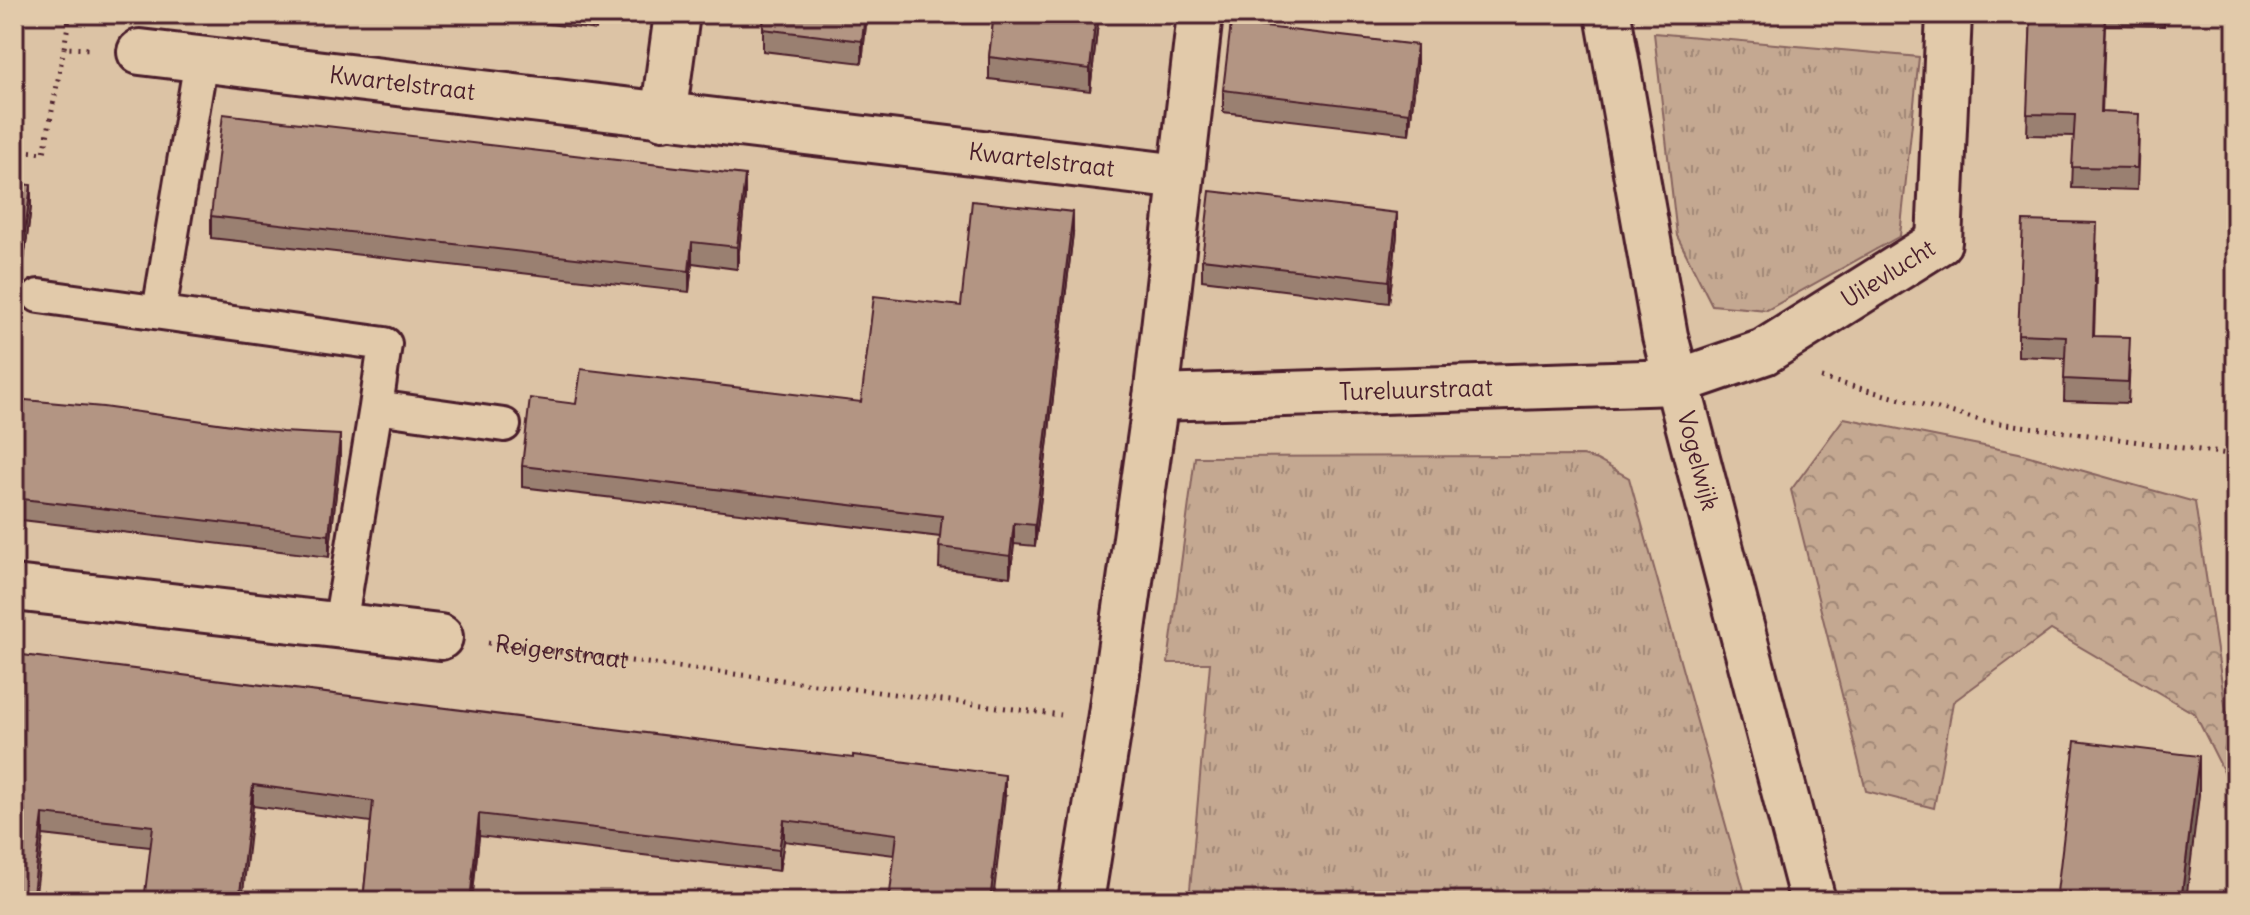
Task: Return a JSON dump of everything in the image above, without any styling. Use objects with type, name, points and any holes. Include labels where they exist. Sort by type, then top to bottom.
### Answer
[{"type":"street","points":[[663,117],[677,14]]},
{"type":"street","points":[[1081,901],[1156,398],[1200,14]]},
{"type":"street","name":"Vogelwijk","points":[[1608,14],[1665,336],[1813,901]]},
{"type":"street","name":"Uilevlucht","points":[[1677,382],[1764,352],[1939,242],[1949,14]]},
{"type":"street","name":"Kwartelstraat","points":[[140,52],[1181,177]]},
{"type":"street","name":"Tureluurstraat","points":[[1156,398],[1677,382]]},
{"type":"street","points":[[14,588],[440,637]]},
{"type":"lane","points":[[159,312],[201,60]]},
{"type":"lane","points":[[39,296],[385,344],[340,625]]},
{"type":"lane","points":[[376,407],[504,425]]},
{"type":"path","points":[[14,150],[44,153],[64,48]]},
{"type":"path","points":[[1764,352],[1804,374],[1984,421],[2236,455]]},
{"type":"path","name":"Reigerstraat","points":[[440,637],[1110,721]]},
{"type":"green space","points":[[1654,33],[1919,57],[1900,236],[1767,310],[1712,305],[1677,236]]},
{"type":"green space","points":[[1844,418],[2019,453],[2195,502],[2226,711],[2236,724],[2236,796],[2195,714],[2051,630],[1953,702],[1934,808],[1866,791],[1791,490]]},
{"type":"green space","points":[[1583,456],[1597,460],[1629,478],[1747,901],[1189,901],[1210,663],[1168,663],[1195,457]]},
{"type":"building","points":[[764,14],[865,14],[862,41],[763,29]]},
{"type":"building","points":[[994,14],[1096,14],[1090,69],[989,57]]},
{"type":"building","points":[[2031,14],[2105,14],[2101,112],[2139,114],[2137,168],[2072,167],[2075,115],[2027,114]]},
{"type":"building","points":[[1231,23],[1417,45],[1409,113],[1223,90]]},
{"type":"building","points":[[223,114],[745,175],[737,247],[692,242],[689,271],[211,216]]},
{"type":"building","points":[[14,183],[31,185],[22,253],[14,252]]},
{"type":"building","points":[[1210,191],[1397,213],[1389,281],[1202,259]]},
{"type":"building","points":[[972,201],[1073,212],[1035,525],[1014,523],[1010,556],[939,547],[942,516],[522,466],[530,398],[576,404],[581,369],[861,402],[874,296],[961,306]]},
{"type":"building","points":[[2023,221],[2097,223],[2093,336],[2130,337],[2128,382],[2064,379],[2066,336],[2018,334]]},
{"type":"building","points":[[14,399],[103,407],[282,432],[340,435],[329,535],[14,498]]},
{"type":"building","points":[[14,654],[1005,775],[990,901],[889,901],[897,834],[784,820],[779,850],[479,814],[470,901],[363,901],[373,801],[253,785],[239,901],[144,901],[153,826],[43,814],[32,901],[14,901]]},
{"type":"building","points":[[2075,741],[2199,756],[2181,901],[2056,901]]}]
